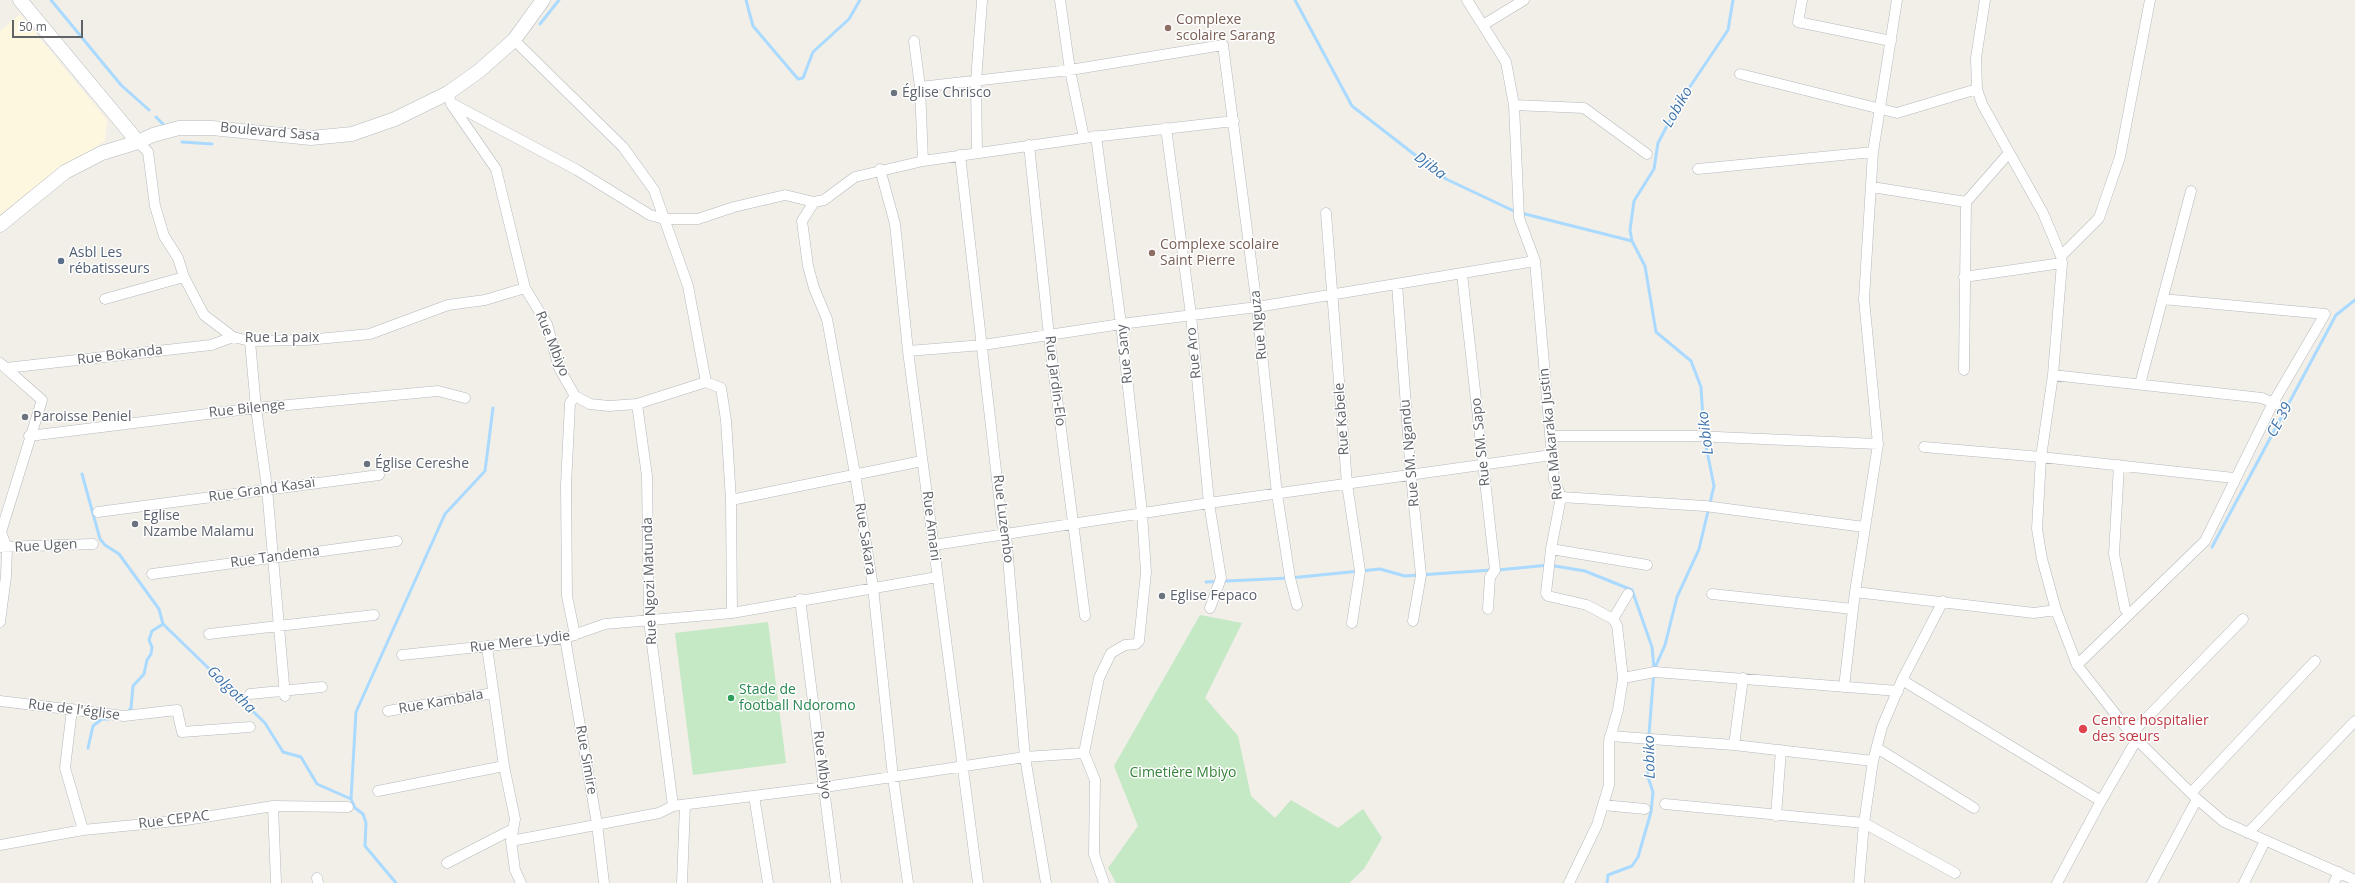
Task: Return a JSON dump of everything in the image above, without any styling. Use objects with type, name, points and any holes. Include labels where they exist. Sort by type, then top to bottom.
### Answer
[{"type":"street","points":[[20,0],[138,142]]},
{"type":"street","name":"Boulevard Sasa","points":[[0,225],[65,172],[102,153],[138,142],[153,135],[179,128],[212,128],[310,138],[352,134],[450,98],[514,40],[543,0]]},
{"type":"street","points":[[1060,0],[1070,70],[1084,138]]},
{"type":"street","name":"Rue Makaraka Justin","points":[[1467,0],[1506,62],[1514,105],[1519,218],[1535,261],[1554,479],[1561,497],[1551,549],[1546,593],[1548,596],[1587,605],[1613,619]]},
{"type":"street","points":[[1483,25],[1524,0]]},
{"type":"street","points":[[1802,0],[1798,22],[1891,41]]},
{"type":"street","points":[[1844,687],[1864,527],[1878,444],[1864,299],[1874,152],[1897,0]]},
{"type":"street","points":[[1985,0],[1976,58],[1977,89],[1982,104],[2043,213],[2061,259],[2053,375],[2041,457],[2037,530],[2042,559],[2056,610],[2077,665],[2134,737],[2194,796],[2224,822],[2355,880]]},
{"type":"street","points":[[1964,277],[2061,259],[2099,218],[2120,157],[2150,0]]},
{"type":"street","points":[[977,153],[976,81],[982,1]]},
{"type":"street","points":[[514,40],[624,147],[654,190],[688,286],[706,382]]},
{"type":"street","points":[[914,41],[920,88],[923,162]]},
{"type":"street","name":"Rue Nguza","points":[[1070,70],[1223,46],[1234,120],[1257,307],[1277,494],[1290,578],[1296,605]]},
{"type":"street","points":[[920,88],[1070,70]]},
{"type":"street","points":[[1740,74],[1897,113],[1977,89]]},
{"type":"street","points":[[450,98],[577,170],[650,215],[664,219],[698,219],[734,207],[785,195],[814,202],[824,200],[855,177],[880,169],[1096,136],[1234,120]]},
{"type":"street","name":"Rue Mbiyo","points":[[450,98],[496,169],[525,288],[547,324],[559,368],[575,396]]},
{"type":"street","points":[[1514,105],[1584,108],[1647,154]]},
{"type":"street","name":"Rue Aro","points":[[1166,128],[1191,315],[1209,503],[1220,583],[1210,608]]},
{"type":"street","name":"Rue Sany","points":[[1084,753],[1099,678],[1112,653],[1125,645],[1136,644],[1139,641],[1143,587],[1146,572],[1142,513],[1122,324],[1096,136]]},
{"type":"street","name":"Rue La paix","points":[[138,142],[148,152],[157,214],[164,236],[178,258],[184,277],[204,316],[233,337],[250,341],[307,340],[370,334],[448,305],[485,300],[525,288]]},
{"type":"street","name":"Rue Jardin-Elo","points":[[1029,146],[1049,336],[1085,616]]},
{"type":"street","points":[[1698,169],[1874,152]]},
{"type":"street","points":[[1964,370],[1966,202],[2009,153]]},
{"type":"street","name":"Rue Luzembo","points":[[960,156],[983,345],[1002,523],[1006,534],[1025,757],[1046,883]]},
{"type":"street","name":"Rue Amani","points":[[880,169],[895,224],[908,351],[978,883]]},
{"type":"street","points":[[1872,187],[1966,202]]},
{"type":"street","points":[[2140,384],[2191,191]]},
{"type":"street","name":"Rue Sakara","points":[[814,202],[802,221],[808,266],[814,288],[827,319],[855,474],[873,587],[893,777],[908,883]]},
{"type":"street","name":"Rue Kabele","points":[[1326,213],[1347,484],[1360,571],[1352,623]]},
{"type":"street","points":[[908,351],[983,345],[1122,324],[1257,307],[1535,261]]},
{"type":"street","name":"Rue SM. Sapo","points":[[1462,274],[1495,570],[1490,577],[1488,609]]},
{"type":"street","points":[[105,300],[184,277]]},
{"type":"street","name":"Rue SM. Ngandu","points":[[1397,284],[1411,475],[1422,575],[1413,620]]},
{"type":"street","points":[[2077,665],[2205,541],[2234,478],[2274,403],[2326,314],[2162,299]]},
{"type":"street","name":"Rue Bokanda","points":[[3,365],[210,345],[233,337]]},
{"type":"street","points":[[250,341],[256,408],[267,488],[285,693]]},
{"type":"street","points":[[0,622],[6,576],[2,532],[29,436],[42,400],[3,365]]},
{"type":"street","points":[[2053,375],[2262,398],[2274,403]]},
{"type":"street","points":[[576,635],[567,596],[566,485],[570,403],[575,396],[590,404],[609,406],[637,404],[706,382],[721,388],[726,420],[731,500],[732,613]]},
{"type":"street","name":"Rue Bilenge","points":[[29,436],[256,408],[438,391],[465,398]]},
{"type":"street","name":"Rue Ngozi Matunda","points":[[637,404],[647,476],[649,621],[673,806]]},
{"type":"street","points":[[1550,436],[1694,436],[1878,444]]},
{"type":"street","points":[[1924,447],[2041,457],[2234,478]]},
{"type":"street","points":[[934,545],[1209,503],[1552,455]]},
{"type":"street","points":[[731,500],[922,461]]},
{"type":"street","points":[[2119,465],[2114,554],[2125,609],[2129,614]]},
{"type":"street","name":"Rue Grand Kasaï","points":[[98,512],[267,488],[379,475]]},
{"type":"street","points":[[1561,497],[1718,507],[1864,527]]},
{"type":"street","name":"Rue Tandema","points":[[152,574],[397,541]]},
{"type":"street","name":"Rue Ugen","points":[[3,547],[92,544]]},
{"type":"street","points":[[1551,549],[1648,565]]},
{"type":"street","name":"Rue Mere Lydie","points":[[402,655],[565,638],[605,624],[732,613],[800,599],[937,577]]},
{"type":"street","points":[[1855,592],[1943,601],[2034,613],[2056,610]]},
{"type":"street","points":[[1569,883],[1597,825],[1609,785],[1610,736],[1618,710],[1623,678],[1617,625],[1613,619],[1628,594]]},
{"type":"street","points":[[1712,594],[1853,609]]},
{"type":"street","name":"Rue Mbiyo","points":[[800,599],[836,883]]},
{"type":"street","points":[[1859,883],[1864,823],[1873,761],[1882,727],[1902,680],[1943,601]]},
{"type":"street","points":[[209,634],[374,615]]},
{"type":"street","points":[[2058,883],[2134,737],[2243,619]]},
{"type":"street","name":"Rue Simire","points":[[565,638],[596,824],[604,883]]},
{"type":"street","points":[[487,647],[504,766],[515,820],[511,841],[515,870],[521,883]]},
{"type":"street","points":[[2152,883],[2194,796],[2315,661]]},
{"type":"street","points":[[1623,678],[1655,672],[1898,691]]},
{"type":"street","points":[[1734,745],[1743,678]]},
{"type":"street","points":[[1902,680],[2100,801]]},
{"type":"street","points":[[250,694],[285,693],[322,687]]},
{"type":"street","name":"Rue Kambala","points":[[388,712],[493,693]]},
{"type":"street","name":"Rue de l'église","points":[[0,701],[72,708],[124,716],[177,710],[182,732],[250,727]]},
{"type":"street","points":[[72,708],[65,768],[83,830]]},
{"type":"street","points":[[2248,833],[2355,721]]},
{"type":"street","points":[[1610,736],[1734,745],[1873,761]]},
{"type":"street","points":[[1877,748],[1974,808]]},
{"type":"street","points":[[1776,816],[1781,750]]},
{"type":"street","points":[[511,841],[659,813],[673,806],[825,788],[1025,757],[1084,753],[1095,780],[1094,854],[1104,883]]},
{"type":"street","points":[[378,791],[504,766]]},
{"type":"street","points":[[754,796],[768,883]]},
{"type":"street","points":[[1666,804],[1776,816],[1864,823],[1955,873]]},
{"type":"street","points":[[682,883],[685,805]]},
{"type":"street","points":[[1603,805],[1645,809]]},
{"type":"street","points":[[273,806],[276,883]]},
{"type":"street","name":"Rue CEPAC","points":[[0,845],[83,830],[186,820],[273,806],[348,808]]},
{"type":"street","points":[[447,863],[513,829]]},
{"type":"street","points":[[2244,883],[2265,841]]},
{"type":"street","points":[[2334,883],[2339,872]]},
{"type":"shaded area","points":[[20,14],[107,120],[105,141],[57,173],[0,221],[0,31]]},
{"type":"green space","name":"Cimetière Mbiyo","points":[[1200,615],[1242,623],[1205,698],[1238,736],[1251,796],[1275,818],[1291,800],[1338,828],[1363,809],[1382,838],[1364,869],[1349,883],[1116,883],[1108,868],[1138,826],[1114,766]]},
{"type":"green space","name":"Stade de football Ndoromo","points":[[768,622],[786,763],[693,775],[675,633]]},
{"type":"waterway","points":[[51,0],[121,85],[149,110]]},
{"type":"waterway","points":[[540,24],[559,0]]},
{"type":"waterway","points":[[746,0],[753,26],[798,79],[803,78],[813,52],[849,19],[860,0]]},
{"type":"waterway","name":"Djiba","points":[[1295,0],[1352,106],[1446,179],[1516,212]]},
{"type":"waterway","name":"Lobiko","points":[[1607,883],[1608,875],[1632,866],[1638,857],[1651,812],[1653,792],[1648,777],[1647,760],[1654,670],[1665,645],[1677,597],[1699,549],[1714,486],[1704,436],[1701,387],[1691,361],[1656,332],[1645,266],[1632,241],[1630,230],[1634,201],[1654,169],[1658,143],[1679,103],[1728,30],[1733,0]]},
{"type":"waterway","points":[[156,117],[163,124]]},
{"type":"waterway","points":[[182,142],[212,144]]},
{"type":"waterway","name":"Djiba","points":[[1521,213],[1632,241]]},
{"type":"waterway","name":"CE 39","points":[[2212,547],[2336,315],[2355,300]]},
{"type":"waterway","points":[[351,799],[356,712],[445,514],[485,471],[493,408]]},
{"type":"waterway","name":"Golgotha","points":[[82,474],[100,539],[105,545],[119,554],[159,609],[163,624],[265,723],[283,752],[301,757],[317,784],[351,799],[355,808],[363,814],[366,823],[365,846],[396,883]]},
{"type":"waterway","points":[[1498,570],[1549,565],[1585,571],[1632,590],[1652,647],[1654,668]]},
{"type":"waterway","points":[[1206,582],[1290,578],[1380,569],[1405,576],[1492,570]]},
{"type":"waterway","points":[[127,713],[131,708],[133,686],[144,674],[147,660],[151,654],[152,647],[149,640],[152,631],[163,624]]},
{"type":"waterway","points":[[88,748],[93,726],[102,719],[109,719]]},
{"type":"place","name":"Complexe scolaire Sarang","points":[[1168,28]]},
{"type":"place","name":"Église Chrisco","points":[[894,93]]},
{"type":"place","name":"Complexe scolaire Saint Pierre","points":[[1152,253]]},
{"type":"place","name":"Asbl Les rébatisseurs","points":[[61,261]]},
{"type":"place","name":"Paroisse Peniel","points":[[25,417]]},
{"type":"place","name":"Église Cereshe","points":[[367,464]]},
{"type":"place","name":"Eglise Nzambe Malamu","points":[[135,524]]},
{"type":"place","name":"Eglise Fepaco","points":[[1162,596]]},
{"type":"place","name":"Stade de football Ndoromo","points":[[731,698]]},
{"type":"place","name":"Centre hospitalier des sœurs","points":[[2083,729]]}]
